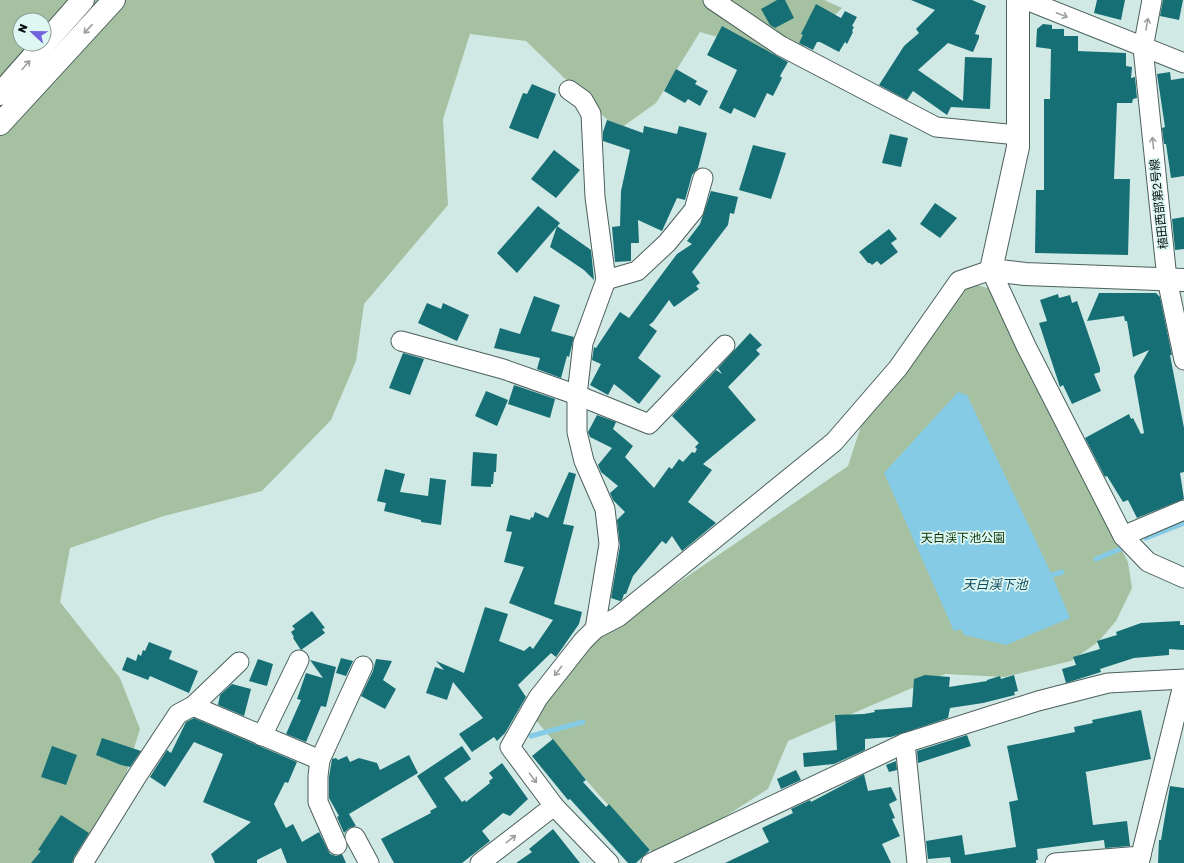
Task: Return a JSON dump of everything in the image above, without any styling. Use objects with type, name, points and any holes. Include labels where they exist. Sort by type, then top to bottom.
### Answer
[{"type":"street","points":[[0,94],[82,0]]},
{"type":"street","points":[[0,124],[114,0]]},
{"type":"street","points":[[713,0],[781,46],[936,127],[1018,135]]},
{"type":"street","points":[[1018,0],[1018,147],[992,270],[1026,346],[1123,536],[1148,562],[1184,578]]},
{"type":"street","points":[[1026,0],[1143,48],[1184,63]]},
{"type":"street","name":"植田西部第2号線","points":[[1152,0],[1143,48],[1175,279],[1184,360]]},
{"type":"street","points":[[569,90],[583,100],[591,114],[595,197],[606,280],[583,343],[577,395],[576,432],[584,461],[605,509],[609,544],[589,635]]},
{"type":"street","points":[[606,280],[637,272],[667,243],[694,210],[703,178]]},
{"type":"street","points":[[609,863],[554,806],[510,747],[538,698],[589,635],[618,617],[834,442],[898,368],[959,281],[992,270],[1025,274],[1175,279]]},
{"type":"street","points":[[401,341],[503,369],[577,395],[649,424],[725,345]]},
{"type":"street","points":[[1123,536],[1184,510]]},
{"type":"street","points":[[262,736],[299,660]]},
{"type":"street","points":[[83,863],[137,776],[178,714],[193,706],[239,662]]},
{"type":"street","points":[[337,845],[318,802],[318,776],[320,760],[363,666]]},
{"type":"street","points":[[651,863],[905,743],[1038,701],[1108,683],[1184,680],[1140,859],[1055,863]]},
{"type":"street","points":[[193,706],[320,760]]},
{"type":"street","points":[[905,743],[917,863]]},
{"type":"street","points":[[480,863],[554,806]]},
{"type":"street","points":[[355,837],[369,863]]},
{"type":"green space","points":[[0,0],[824,0],[842,8],[792,58],[700,32],[656,103],[618,130],[526,41],[470,34],[443,119],[448,205],[364,304],[356,361],[331,420],[262,491],[164,516],[70,548],[60,602],[120,678],[140,729],[117,803],[84,863],[0,863]]},
{"type":"green space","name":"天白渓下池公園","points":[[973,284],[988,288],[1128,562],[1132,588],[1116,621],[1098,642],[1071,661],[1004,677],[945,674],[788,741],[768,789],[659,859],[599,795],[534,718],[586,646],[848,466],[862,423],[961,291]]},
{"type":"water","name":"天白渓下池","points":[[958,392],[967,395],[1052,575],[1070,618],[1006,645],[964,635],[961,629],[954,631],[884,473]]},
{"type":"building","points":[[777,0],[785,0],[794,18],[775,28],[770,25],[761,9]]},
{"type":"building","points":[[911,0],[972,0],[986,6],[975,34],[979,35],[979,38],[973,52],[948,43],[918,70],[963,101],[965,57],[992,58],[990,109],[951,107],[947,115],[913,91],[907,100],[879,85],[904,46],[919,33],[916,29],[935,10]]},
{"type":"building","points":[[1097,0],[1125,0],[1121,20],[1094,13]]},
{"type":"building","points":[[1163,0],[1183,0],[1179,20],[1160,16]]},
{"type":"building","points":[[816,4],[841,18],[845,11],[857,17],[852,26],[854,27],[853,32],[847,44],[845,42],[839,52],[820,42],[817,42],[813,50],[799,43],[803,35],[801,34]]},
{"type":"building","points":[[1043,24],[1052,25],[1052,29],[1064,29],[1064,36],[1078,36],[1078,51],[1126,53],[1126,66],[1132,67],[1131,78],[1135,77],[1137,98],[1133,99],[1132,103],[1117,103],[1114,179],[1130,179],[1128,255],[1035,253],[1036,190],[1044,190],[1044,99],[1050,99],[1051,49],[1036,47],[1037,29]]},
{"type":"building","points":[[722,26],[788,62],[780,76],[782,78],[773,96],[767,93],[755,118],[734,108],[731,114],[719,108],[737,70],[707,55]]},
{"type":"building","points":[[676,69],[697,81],[695,84],[708,91],[700,106],[688,99],[685,103],[664,91]]},
{"type":"building","points":[[1170,72],[1171,80],[1184,78],[1184,176],[1171,178],[1166,144],[1164,144],[1162,128],[1165,127],[1157,74]]},
{"type":"building","points":[[532,84],[556,94],[538,139],[509,128],[523,93],[527,94]]},
{"type":"building","points":[[607,120],[643,133],[644,126],[677,134],[679,126],[707,133],[698,168],[692,175],[685,200],[677,198],[662,231],[638,220],[639,243],[631,243],[631,261],[615,262],[612,227],[620,226],[621,191],[630,150],[603,141],[603,132]]},
{"type":"building","points":[[890,134],[908,138],[901,167],[882,163]]},
{"type":"building","points":[[753,145],[786,153],[771,199],[739,190]]},
{"type":"building","points":[[554,150],[580,170],[556,198],[531,179]]},
{"type":"building","points":[[711,191],[738,197],[734,214],[730,213],[728,225],[692,272],[700,283],[696,286],[699,289],[674,307],[669,300],[653,322],[649,325],[657,331],[638,358],[661,376],[639,404],[614,384],[608,395],[590,385],[601,364],[592,360],[594,347],[596,348],[620,312],[629,318],[677,254],[692,244],[687,241],[700,224]]},
{"type":"building","points":[[935,203],[957,218],[940,238],[920,224]]},
{"type":"building","points":[[538,206],[560,223],[517,273],[497,253]]},
{"type":"building","points":[[1184,217],[1184,249],[1175,250],[1172,219]]},
{"type":"building","points":[[557,226],[591,250],[594,280],[584,270],[550,247]]},
{"type":"building","points":[[889,229],[897,239],[891,243],[898,252],[881,265],[877,261],[872,265],[868,263],[859,252]]},
{"type":"building","points":[[1099,293],[1156,293],[1160,297],[1172,355],[1170,355],[1184,428],[1184,472],[1180,473],[1184,499],[1137,518],[1128,500],[1123,502],[1107,476],[1105,477],[1085,438],[1129,414],[1131,419],[1133,418],[1141,434],[1144,433],[1134,376],[1149,350],[1133,357],[1127,321],[1125,321],[1124,316],[1087,321]]},
{"type":"building","points":[[1058,294],[1059,298],[1070,295],[1072,303],[1077,301],[1100,368],[1100,372],[1094,374],[1101,391],[1072,404],[1063,385],[1060,387],[1039,323],[1047,321],[1040,300]]},
{"type":"building","points":[[534,296],[560,305],[551,331],[574,337],[569,357],[567,356],[561,378],[537,369],[540,358],[494,348],[500,328],[520,334]]},
{"type":"building","points":[[427,303],[441,309],[443,303],[469,315],[457,341],[418,323]]},
{"type":"building","points":[[750,333],[762,345],[756,350],[760,354],[728,387],[756,420],[703,464],[712,470],[688,502],[716,523],[682,551],[672,536],[666,544],[662,541],[633,576],[622,600],[620,601],[611,598],[620,546],[617,520],[625,512],[613,500],[610,493],[618,486],[601,472],[598,465],[612,448],[590,437],[588,432],[597,415],[616,422],[613,429],[633,446],[625,457],[654,488],[669,467],[672,469],[679,459],[683,462],[692,452],[695,453],[697,449],[695,447],[699,443],[672,416],[716,370],[722,374],[718,368]]},
{"type":"building","points":[[403,353],[424,359],[410,395],[389,388]]},
{"type":"building","points":[[514,385],[555,399],[550,418],[508,404]]},
{"type":"building","points":[[486,391],[508,400],[497,426],[475,416]]},
{"type":"building","points":[[473,452],[497,454],[496,472],[494,472],[493,484],[491,484],[491,487],[471,486]]},
{"type":"building","points":[[385,469],[405,474],[400,492],[428,496],[430,478],[446,480],[441,525],[421,522],[421,520],[384,511],[386,503],[377,501]]},
{"type":"building","points":[[569,472],[576,474],[563,524],[574,526],[554,604],[582,612],[579,624],[556,657],[551,653],[518,685],[526,697],[505,733],[497,741],[494,737],[472,752],[459,734],[483,718],[453,682],[447,700],[426,693],[435,667],[444,670],[436,661],[464,673],[485,607],[508,614],[499,641],[524,651],[530,646],[533,649],[553,620],[509,603],[524,567],[504,562],[512,532],[506,531],[510,515],[530,520],[531,517],[533,518],[535,512],[548,518]]},
{"type":"building","points":[[312,611],[325,628],[322,629],[325,633],[301,650],[293,638],[294,637],[291,632],[295,629],[292,626]]},
{"type":"building","points":[[1180,621],[1180,625],[1184,625],[1184,650],[1169,649],[1169,655],[1134,658],[1100,669],[1101,672],[1066,683],[1062,669],[1076,665],[1073,657],[1100,649],[1097,641],[1117,635],[1116,632],[1141,623]]},
{"type":"building","points":[[149,642],[172,651],[169,659],[198,671],[189,693],[150,676],[148,680],[122,670],[127,657],[136,661],[138,654],[141,656],[143,650],[145,651]]},
{"type":"building","points":[[341,658],[353,661],[346,676],[336,673]]},
{"type":"building","points":[[258,659],[273,664],[267,686],[249,681]]},
{"type":"building","points":[[376,659],[392,661],[383,680],[396,689],[385,709],[361,696],[373,671]]},
{"type":"building","points":[[310,660],[336,667],[326,707],[321,706],[306,742],[286,734],[301,700],[297,699],[306,673],[323,678]]},
{"type":"building","points":[[925,675],[950,677],[949,687],[987,681],[1000,676],[1001,679],[1014,675],[1018,691],[1014,692],[1015,695],[983,703],[950,708],[948,718],[891,737],[865,739],[865,750],[834,764],[804,767],[803,753],[837,750],[835,715],[864,714],[875,712],[874,710],[912,707],[914,679]]},
{"type":"building","points":[[232,684],[251,689],[244,716],[218,705],[220,695]]},
{"type":"building","points":[[1141,710],[1151,759],[1085,772],[1093,825],[1127,821],[1130,846],[1105,848],[1104,840],[1037,849],[1038,860],[1036,860],[1036,863],[951,863],[950,857],[928,859],[926,841],[962,835],[965,855],[1016,847],[1009,802],[1018,800],[1007,746],[1075,732],[1074,727],[1093,723],[1092,720]]},
{"type":"building","points":[[194,718],[297,762],[288,783],[285,782],[274,804],[286,828],[293,824],[302,842],[319,832],[330,854],[336,856],[342,854],[346,863],[287,863],[281,848],[257,860],[257,863],[215,863],[211,854],[251,822],[203,802],[223,754],[194,742],[165,787],[150,777],[167,750],[171,753],[186,722]]},
{"type":"building","points":[[967,735],[971,746],[918,763],[917,751]]},
{"type":"building","points":[[102,738],[141,751],[130,767],[121,765],[96,755]]},
{"type":"building","points":[[553,739],[586,780],[583,782],[606,807],[609,804],[650,850],[636,863],[628,863],[570,799],[568,800],[532,756]]},
{"type":"building","points":[[52,746],[77,755],[66,785],[41,777]]},
{"type":"building","points":[[462,746],[471,759],[444,778],[462,802],[465,800],[466,802],[490,783],[489,781],[493,778],[489,773],[502,763],[528,799],[510,816],[503,813],[482,831],[490,841],[462,863],[394,863],[381,839],[431,813],[430,811],[437,807],[417,776]]},
{"type":"building","points":[[409,755],[418,773],[349,814],[356,826],[349,828],[344,833],[337,817],[339,816],[329,798],[329,777],[332,759],[336,758],[338,760],[347,756],[350,762],[359,758],[377,763],[380,770]]},
{"type":"building","points":[[896,761],[897,770],[889,772],[886,765]]},
{"type":"building","points":[[796,770],[801,780],[781,789],[777,779]]},
{"type":"building","points":[[864,774],[868,791],[891,787],[897,800],[889,804],[895,818],[892,819],[900,836],[882,844],[891,863],[725,863],[769,842],[762,828],[793,813],[791,809],[810,800],[811,802]]},
{"type":"building","points":[[1170,786],[1184,788],[1184,863],[1158,863],[1159,840],[1161,840]]},
{"type":"building","points":[[61,815],[89,833],[74,857],[72,863],[31,863],[41,851],[38,850]]},
{"type":"building","points":[[553,829],[580,863],[516,863],[532,852],[529,849]]},
{"type":"waterway","points":[[1146,538],[1184,523]]},
{"type":"waterway","points":[[1096,559],[1120,549]]},
{"type":"waterway","points":[[1052,575],[1062,572]]},
{"type":"waterway","points":[[531,736],[583,722]]}]
